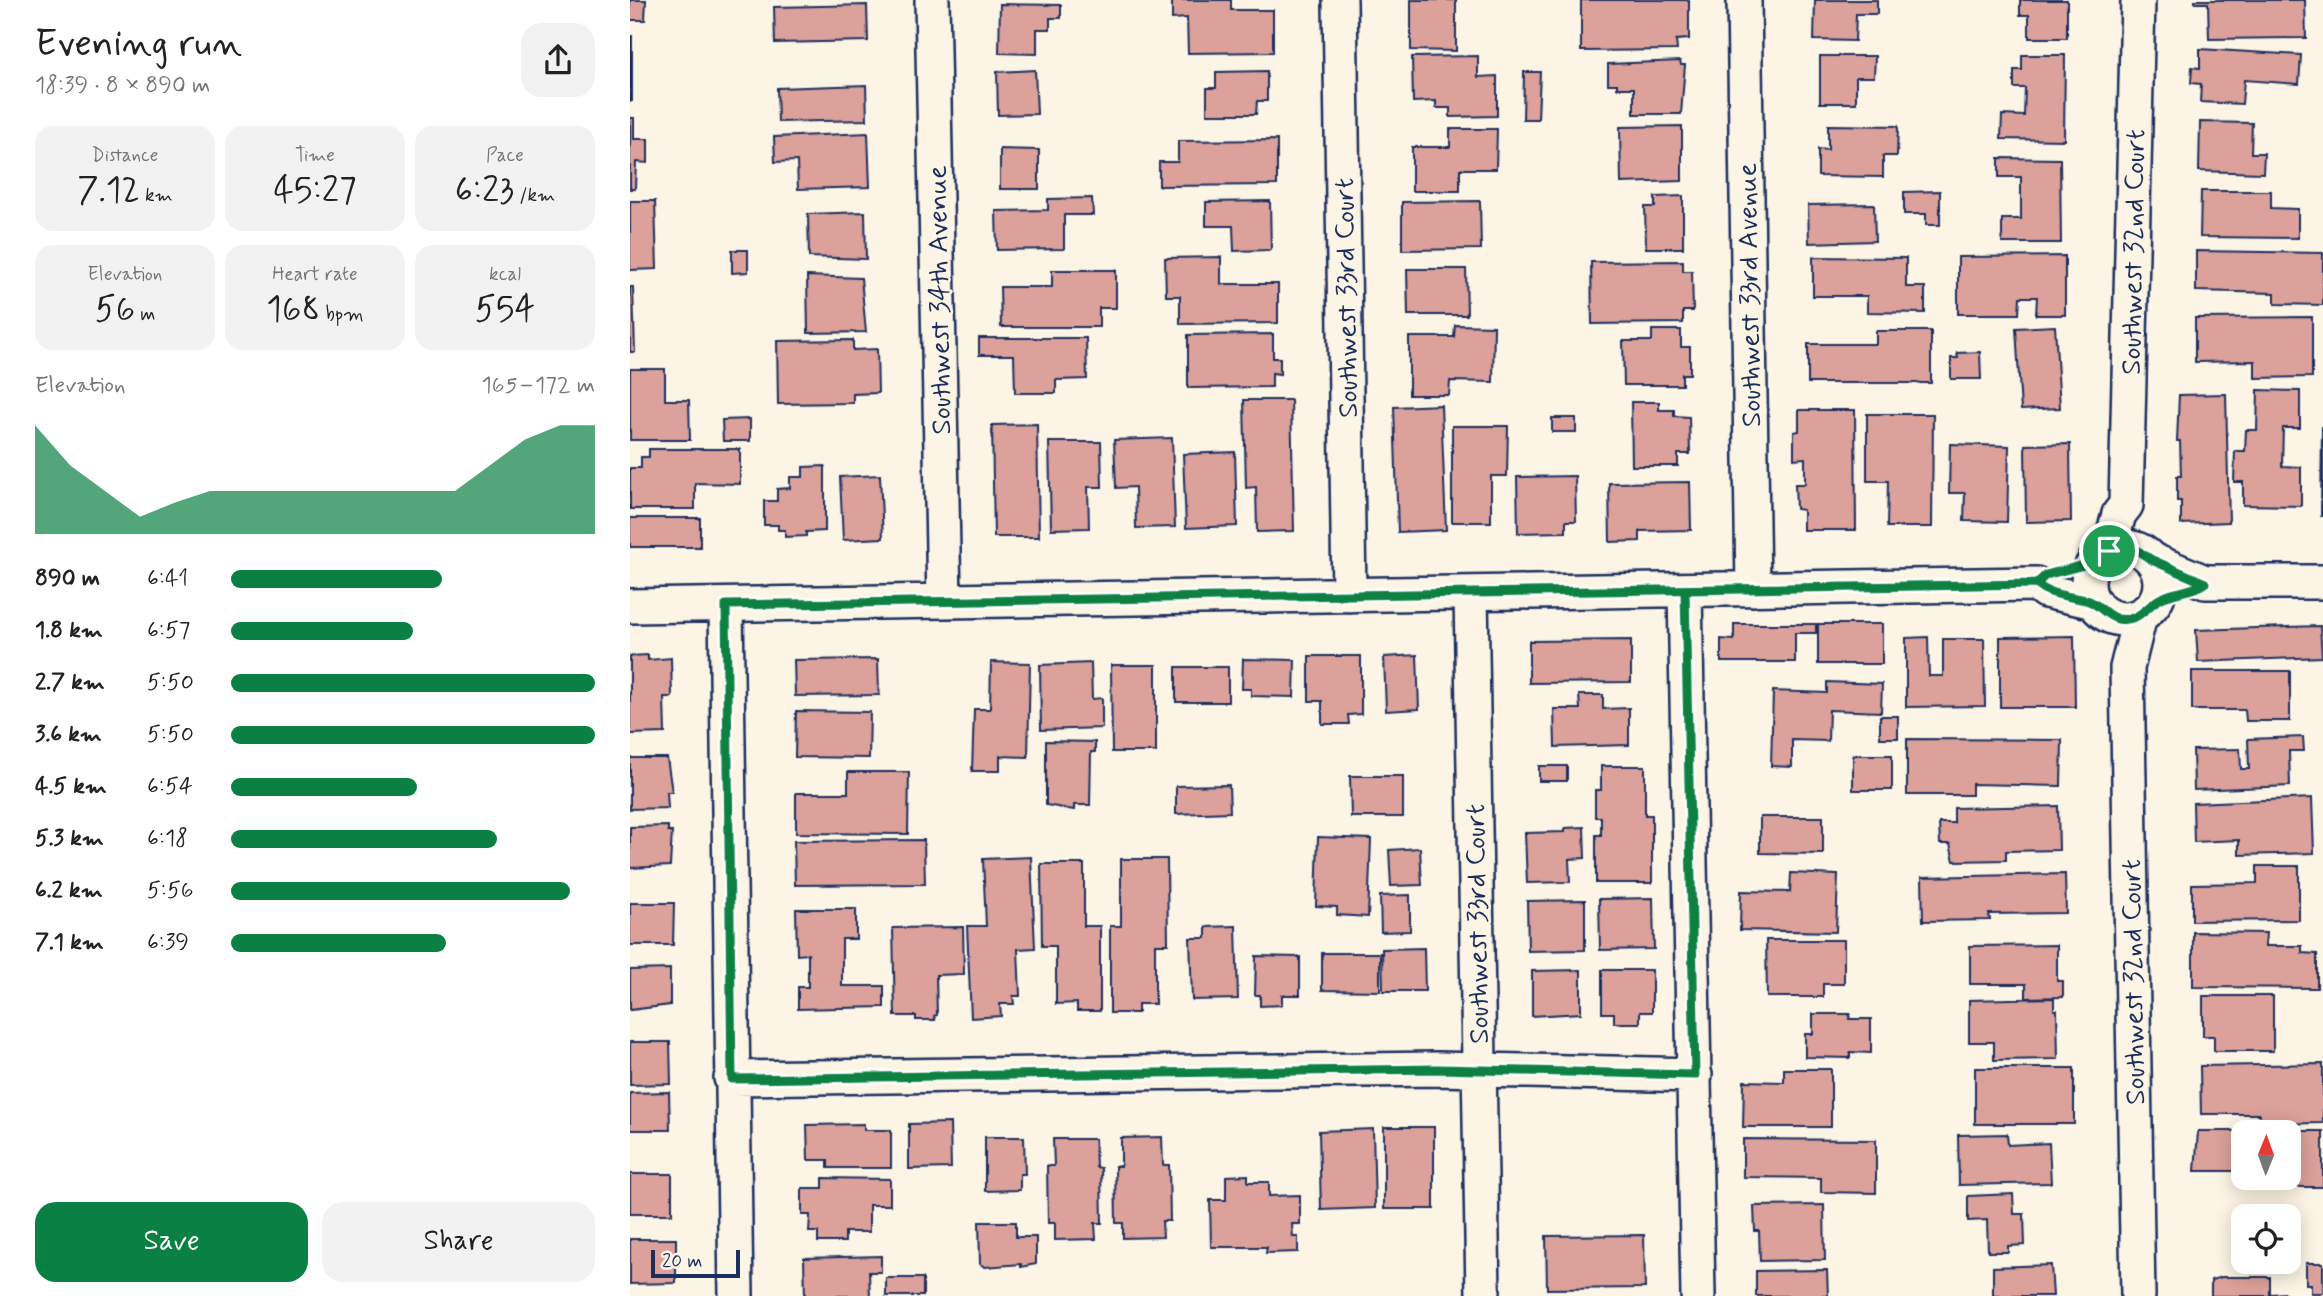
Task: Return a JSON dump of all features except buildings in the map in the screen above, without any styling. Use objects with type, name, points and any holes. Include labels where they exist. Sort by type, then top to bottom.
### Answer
[{"type":"street","name":"Southwest 34th Avenue","points":[[932,0],[944,601]]},
{"type":"street","name":"Southwest 33rd Court","points":[[1340,0],[1349,595]]},
{"type":"street","name":"Southwest 33rd Avenue","points":[[1744,0],[1753,589]]},
{"type":"street","name":"Southwest 32nd Court","points":[[2102,556],[2119,514],[2126,505],[2138,0]]},
{"type":"street","name":"Southwest 32nd Court","points":[[2126,505],[2133,512],[2148,556]]},
{"type":"street","points":[[630,606],[2036,584],[2046,575],[2126,547],[2205,583],[2323,582]]},
{"type":"street","points":[[2102,556],[2088,582],[2124,609]]},
{"type":"street","points":[[2124,609],[2160,580],[2148,556]]},
{"type":"street","points":[[2036,584],[2045,592],[2124,609],[2194,591],[2205,583]]},
{"type":"street","points":[[1685,590],[1698,1296]]},
{"type":"street","name":"Southwest 33rd Court","points":[[1471,593],[1483,1296]]},
{"type":"street","points":[[726,605],[736,1296]]},
{"type":"street","name":"Southwest 32nd Court","points":[[2124,609],[2138,1296]]},
{"type":"street","points":[[732,1079],[1111,1071],[1479,1069],[1695,1075]]},
{"type":"route","points":[[2109,551],[2095,562],[2046,575],[2036,584],[726,605],[732,1079],[1111,1071],[1438,1069],[1695,1075],[1685,590],[2036,584],[2045,592],[2094,602],[2108,615],[2129,619],[2140,616],[2156,601],[2194,591],[2205,583],[2198,577],[2172,570],[2135,549],[2126,547],[2109,551]]}]
